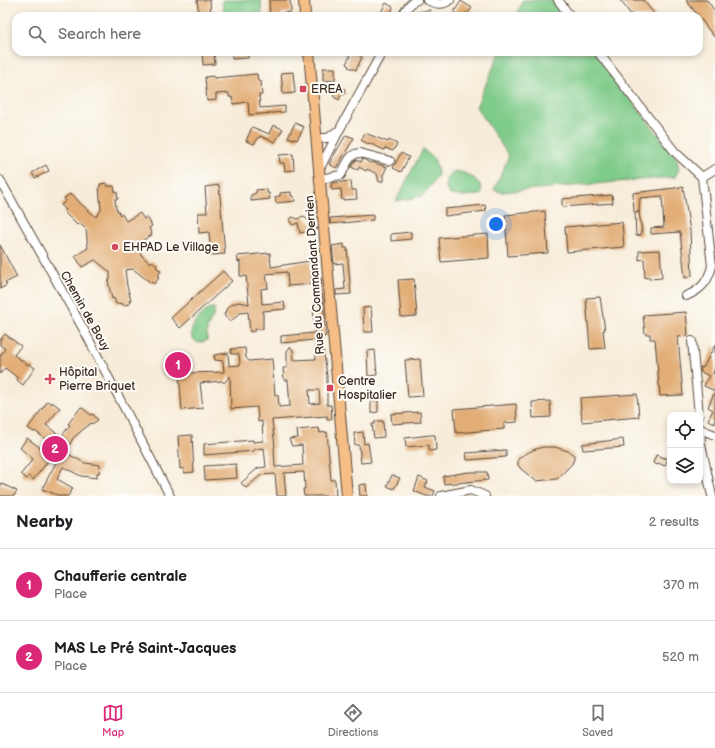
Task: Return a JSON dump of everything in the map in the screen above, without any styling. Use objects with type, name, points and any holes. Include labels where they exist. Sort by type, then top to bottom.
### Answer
[{"type":"main road","points":[[304,0],[305,12]]},
{"type":"main road","name":"Rue du Commandant Derrien","points":[[309,56],[324,210],[334,363],[347,496]]},
{"type":"street","points":[[404,12],[406,8],[417,0]]},
{"type":"street","points":[[427,0],[436,4],[442,4],[450,0]]},
{"type":"street","points":[[558,0],[567,12]]},
{"type":"street","points":[[380,56],[322,161],[320,175],[341,175],[352,155],[356,153],[390,161]]},
{"type":"street","points":[[601,56],[675,152],[702,177],[712,266],[710,275],[704,285],[695,292],[686,296]]},
{"type":"street","points":[[317,138],[323,139],[331,137],[341,126]]},
{"type":"street","points":[[702,177],[715,169]]},
{"type":"street","name":"Chemin de Bouy","points":[[0,180],[85,332],[170,496]]},
{"type":"street","points":[[692,341],[699,412]]},
{"type":"street","points":[[703,429],[715,435]]},
{"type":"street","points":[[703,448],[712,496]]},
{"type":"street","points":[[441,496],[471,490],[485,496]]},
{"type":"green space","points":[[222,0],[261,0],[262,12],[224,12]]},
{"type":"green space","points":[[523,0],[553,0],[563,12],[518,12]]},
{"type":"green space","points":[[498,56],[597,56],[677,159],[679,169],[675,177],[502,192],[494,190],[509,156],[476,107]]},
{"type":"green space","points":[[423,149],[434,159],[438,175],[422,196],[396,201]]},
{"type":"green space","points":[[454,171],[466,174],[478,182],[480,185],[481,195],[450,195],[446,189],[446,178]]},
{"type":"green space","points":[[210,308],[215,308],[213,317],[207,328],[207,340],[198,343],[192,338],[192,329],[196,321]]},
{"type":"building","points":[[197,0],[210,0],[211,12],[198,12]]},
{"type":"building","points":[[269,0],[290,0],[291,12],[270,12]]},
{"type":"building","points":[[620,0],[643,0],[653,12],[629,12]]},
{"type":"building","points":[[686,0],[707,0],[715,11],[715,38],[703,22],[703,12],[695,12]]},
{"type":"building","points":[[461,1],[472,8],[469,12],[454,12]]},
{"type":"building","points":[[386,3],[393,7],[391,12],[381,12]]},
{"type":"building","points":[[430,10],[430,12],[418,12]]},
{"type":"building","points":[[202,56],[214,56],[215,64],[203,65]]},
{"type":"building","points":[[232,56],[248,56],[248,58],[232,59]]},
{"type":"building","points":[[350,56],[362,57],[356,70],[348,67],[349,66],[346,64]]},
{"type":"building","points":[[323,68],[335,68],[335,80],[323,81]]},
{"type":"building","points":[[293,72],[295,93],[283,94],[281,73]]},
{"type":"building","points":[[257,74],[258,81],[261,81],[262,95],[259,95],[260,108],[285,106],[285,112],[249,115],[248,102],[233,104],[232,97],[229,97],[229,93],[216,94],[216,100],[207,101],[205,77],[214,76],[214,78]]},
{"type":"building","points":[[344,88],[345,94],[341,95],[339,100],[334,97],[333,93],[335,90]]},
{"type":"building","points":[[295,123],[304,127],[297,140],[288,137]]},
{"type":"building","points":[[273,125],[283,129],[275,142],[260,136],[254,144],[246,141],[252,127],[269,134]]},
{"type":"building","points":[[365,133],[397,144],[393,151],[385,148],[384,150],[361,140]]},
{"type":"building","points":[[346,135],[354,138],[336,168],[329,164]]},
{"type":"building","points":[[401,153],[409,157],[401,172],[393,168]]},
{"type":"building","points":[[293,154],[294,170],[285,171],[284,163],[280,163],[279,155]]},
{"type":"building","points":[[363,159],[370,163],[371,162],[387,167],[383,175],[383,181],[379,182],[377,174],[367,169],[366,171],[359,167],[358,170],[351,167],[356,160],[361,162]]},
{"type":"building","points":[[46,165],[49,171],[35,178],[32,173]]},
{"type":"building","points":[[351,181],[352,190],[356,190],[357,199],[342,200],[341,189],[332,190],[331,183]]},
{"type":"building","name":"EHPAD Le Village","points":[[107,183],[107,186],[114,186],[115,192],[117,192],[118,199],[115,199],[116,208],[126,221],[140,213],[144,219],[147,217],[152,226],[149,228],[152,235],[138,243],[141,249],[139,250],[142,256],[150,263],[152,261],[161,271],[157,277],[159,278],[154,284],[133,269],[125,270],[131,300],[129,301],[130,304],[116,304],[114,298],[112,299],[108,281],[110,280],[110,272],[95,260],[82,267],[75,256],[88,248],[86,229],[79,223],[77,225],[64,212],[66,210],[61,205],[66,201],[64,198],[70,194],[71,196],[73,195],[96,217],[101,210],[99,187],[100,184]]},
{"type":"building","points":[[219,185],[225,254],[211,255],[209,232],[199,233],[198,213],[207,213],[205,187]]},
{"type":"building","points":[[683,187],[690,231],[692,276],[685,278],[680,232],[651,234],[651,228],[664,227],[662,196],[640,198],[639,212],[634,212],[633,193]]},
{"type":"building","points":[[267,189],[270,199],[251,201],[251,195],[256,193],[256,190]]},
{"type":"building","points":[[291,192],[291,196],[294,196],[295,201],[276,203],[275,197],[280,196],[280,193]]},
{"type":"building","points":[[612,195],[613,203],[562,207],[562,199]]},
{"type":"building","points":[[485,205],[486,211],[445,216],[445,209]]},
{"type":"building","points":[[545,211],[548,253],[508,256],[505,215]]},
{"type":"building","points":[[639,212],[642,231],[641,235],[636,236],[635,213]]},
{"type":"building","points":[[373,215],[373,220],[330,224],[330,218]]},
{"type":"building","points":[[303,216],[318,229],[300,233],[298,223],[293,225],[290,222],[292,217],[298,219]]},
{"type":"building","points":[[622,222],[624,247],[567,252],[565,227]]},
{"type":"building","points":[[411,232],[411,239],[391,241],[391,234]]},
{"type":"building","points":[[488,234],[489,258],[441,262],[439,238]]},
{"type":"building","points":[[344,244],[344,248],[347,248],[351,294],[336,295],[336,290],[345,289],[343,263],[334,264],[332,246]]},
{"type":"building","points":[[0,245],[17,277],[5,283],[7,285],[0,289]]},
{"type":"building","points":[[660,250],[662,278],[645,278],[644,259],[639,260],[639,251]]},
{"type":"building","points":[[270,253],[271,267],[310,261],[312,279],[321,278],[326,336],[323,337],[319,347],[323,347],[327,376],[327,405],[331,405],[332,419],[327,419],[327,416],[272,420],[275,447],[275,467],[303,465],[302,445],[292,446],[289,439],[298,438],[297,430],[319,428],[320,433],[327,432],[331,480],[335,480],[336,496],[304,496],[304,472],[284,473],[286,496],[277,496],[275,474],[261,475],[246,488],[241,483],[258,468],[266,467],[264,448],[254,449],[254,451],[204,455],[204,444],[253,440],[253,442],[263,441],[262,421],[258,422],[257,407],[231,409],[230,376],[224,383],[222,381],[200,383],[203,408],[182,410],[179,374],[176,371],[168,371],[167,361],[188,359],[189,373],[224,372],[223,361],[215,360],[214,355],[228,353],[229,366],[240,365],[239,354],[231,354],[231,349],[245,348],[246,358],[249,361],[272,359],[275,395],[278,395],[279,407],[290,406],[288,380],[284,380],[283,368],[287,368],[287,351],[290,347],[293,350],[294,360],[316,359],[315,340],[281,343],[281,336],[315,333],[313,306],[316,305],[315,284],[288,286],[287,272],[266,274],[268,288],[261,289],[262,304],[284,302],[285,309],[263,311],[263,329],[255,329],[255,331],[250,332],[248,312],[240,313],[230,322],[224,315],[227,308],[232,304],[239,302],[249,304],[246,276],[240,276],[240,261],[238,262],[237,256]],"holes":[[[309,390],[319,390],[320,403],[310,404]]]},
{"type":"building","points":[[223,271],[232,281],[180,328],[171,318]]},
{"type":"building","points":[[414,279],[417,316],[401,317],[398,280]]},
{"type":"building","points":[[600,297],[605,330],[603,330],[605,348],[590,349],[586,298]]},
{"type":"building","points":[[371,307],[373,332],[364,332],[363,308]]},
{"type":"building","points":[[686,312],[688,336],[678,337],[683,395],[660,396],[655,339],[650,339],[650,334],[645,334],[643,315]]},
{"type":"building","points":[[5,334],[21,346],[14,355],[35,368],[23,385],[17,380],[18,378],[5,368],[0,374],[0,356],[5,349],[0,345],[0,340]]},
{"type":"building","points":[[715,345],[715,368],[713,373],[715,374],[715,391],[704,386],[709,376],[701,372],[700,367],[703,368]]},
{"type":"building","points":[[375,350],[377,375],[368,376],[367,351]]},
{"type":"building","points":[[420,359],[423,396],[408,397],[405,360]]},
{"type":"building","points":[[715,391],[715,424],[708,420],[713,410],[708,407]]},
{"type":"building","points":[[637,394],[639,417],[582,422],[580,398]]},
{"type":"building","points":[[378,400],[378,412],[371,413],[371,401]]},
{"type":"building","points":[[48,401],[60,408],[46,425],[61,437],[70,425],[68,424],[81,407],[91,415],[93,414],[98,420],[92,424],[91,423],[73,438],[69,446],[63,442],[33,480],[29,476],[27,479],[21,474],[33,459],[20,448],[27,438],[42,449],[48,441],[35,431],[34,432],[28,428]]},
{"type":"building","points":[[550,401],[551,417],[533,418],[532,402]]},
{"type":"building","points":[[516,404],[517,422],[504,423],[504,429],[456,433],[454,409]]},
{"type":"building","points":[[420,412],[421,422],[392,424],[391,414]]},
{"type":"building","points":[[375,421],[383,421],[384,437],[374,438],[372,424],[375,424]]},
{"type":"building","points":[[363,432],[364,444],[368,443],[371,462],[361,463],[359,445],[355,445],[354,433]]},
{"type":"building","points":[[192,435],[194,472],[184,473],[184,468],[180,469],[178,436]]},
{"type":"building","points":[[435,435],[436,450],[429,451],[429,445],[406,447],[405,438]]},
{"type":"building","points":[[623,439],[624,447],[583,450],[582,444]]},
{"type":"building","points":[[543,447],[555,447],[568,451],[574,455],[572,464],[557,479],[536,481],[518,465],[518,460],[520,457],[533,450]]},
{"type":"building","points":[[506,450],[506,457],[467,460],[466,453]]},
{"type":"building","points":[[62,451],[85,463],[100,465],[97,478],[81,476],[63,467],[57,479],[73,488],[68,496],[60,496],[42,489]]},
{"type":"building","points":[[656,455],[667,459],[665,466],[658,463],[658,465],[653,463]]},
{"type":"building","points":[[236,464],[237,478],[205,480],[204,466]]},
{"type":"building","points":[[469,472],[487,472],[488,480],[444,484],[443,476]]},
{"type":"building","points":[[392,475],[400,478],[394,489],[387,486]]},
{"type":"building","points":[[419,477],[428,481],[425,487],[435,491],[433,496],[426,496],[414,491]]},
{"type":"building","points":[[0,483],[17,491],[14,496],[0,496]]},
{"type":"building","points":[[366,484],[367,496],[360,496],[359,485]]},
{"type":"place","name":"EREA","points":[[303,89]]},
{"type":"place","name":"EHPAD Le Village","points":[[115,247]]},
{"type":"place","name":"Chaufferie centrale","points":[[178,365]]},
{"type":"place","name":"Hôpital Pierre Briquet","points":[[50,379]]},
{"type":"place","name":"Centre Hospitalier","points":[[330,388]]},
{"type":"place","name":"MAS Le Pré Saint-Jacques","points":[[55,449]]}]
